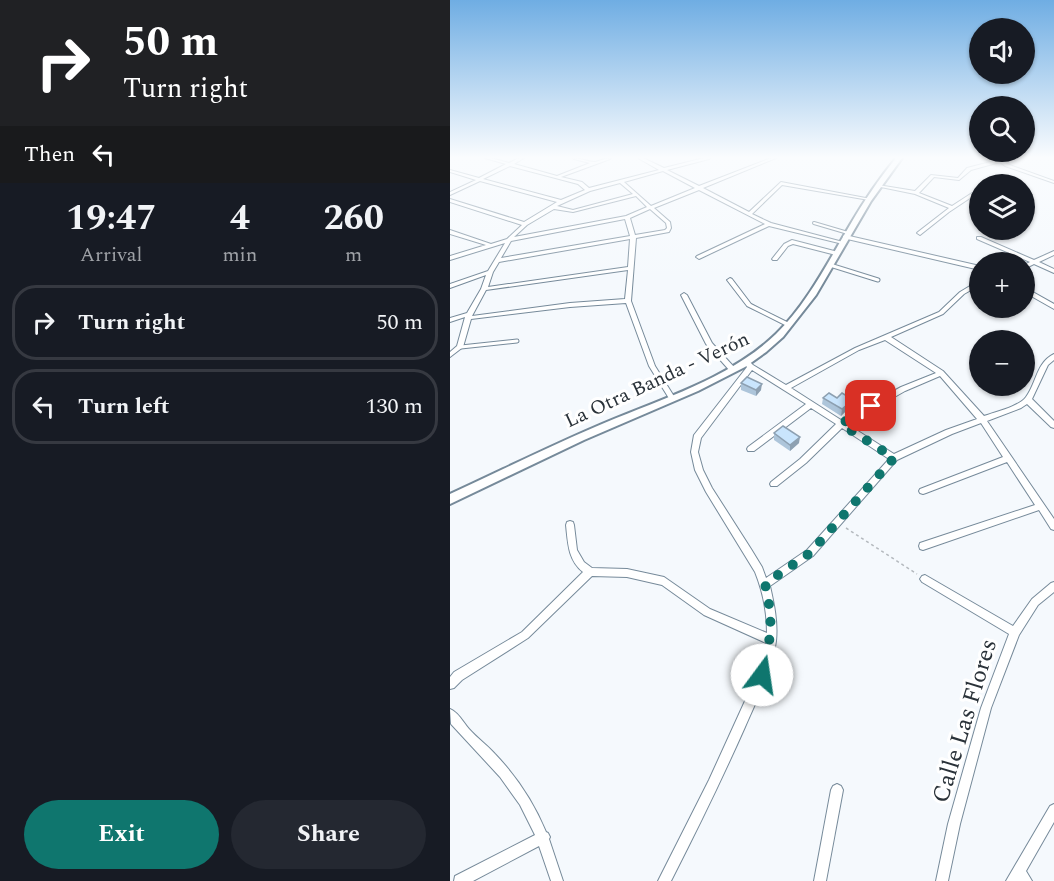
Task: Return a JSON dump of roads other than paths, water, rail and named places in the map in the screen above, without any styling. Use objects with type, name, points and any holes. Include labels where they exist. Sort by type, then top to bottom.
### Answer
[{"type":"main road","name":"La Otra Banda - Verón","points":[[450,499],[529,460],[672,398],[732,369],[749,364],[789,325],[830,264],[869,199]]},
{"type":"street","points":[[551,199],[561,202]]},
{"type":"street","points":[[450,355],[460,347],[469,316],[484,289],[490,272],[509,240],[525,224],[567,199]]},
{"type":"street","points":[[553,207],[573,211],[620,199]]},
{"type":"street","points":[[499,260],[667,231],[669,228],[664,220],[640,199]]},
{"type":"street","points":[[450,258],[509,240],[627,216],[674,199]]},
{"type":"street","points":[[721,199],[769,224],[969,266]]},
{"type":"street","points":[[749,214],[764,199]]},
{"type":"street","points":[[932,199],[952,207]]},
{"type":"street","points":[[920,233],[965,199]]},
{"type":"street","points":[[450,200],[525,224]]},
{"type":"street","points":[[627,216],[633,238],[628,301],[652,366],[672,398]]},
{"type":"street","points":[[699,257],[769,224]]},
{"type":"street","points":[[450,231],[490,245]]},
{"type":"street","points":[[984,240],[1011,252]]},
{"type":"street","points":[[775,259],[786,245],[792,242],[836,253]]},
{"type":"street","points":[[1035,262],[1054,254]]},
{"type":"street","points":[[1035,262],[1054,271]]},
{"type":"street","points":[[484,289],[632,268]]},
{"type":"street","points":[[450,286],[490,272]]},
{"type":"street","points":[[730,280],[749,305],[789,325]]},
{"type":"street","points":[[786,388],[857,349],[941,313],[969,288]]},
{"type":"street","points":[[684,295],[709,344],[732,369]]},
{"type":"street","points":[[1035,296],[1054,307]]},
{"type":"street","points":[[450,320],[570,305],[628,301]]},
{"type":"street","points":[[886,337],[941,373],[981,418],[1054,526]]},
{"type":"street","points":[[765,584],[810,553],[894,458],[981,418],[1018,406],[1028,400],[1045,364],[1054,356]]},
{"type":"street","points":[[664,881],[712,789],[762,675],[771,640],[772,614],[765,584],[750,554],[705,488],[695,450],[697,436],[749,364],[894,458]]},
{"type":"street","points":[[774,484],[803,461],[841,424],[895,393],[941,373]]},
{"type":"street","points":[[1028,400],[1054,425]]},
{"type":"street","points":[[751,449],[811,404]]},
{"type":"street","points":[[923,491],[1009,458]]},
{"type":"street","points":[[923,546],[1041,506]]},
{"type":"street","points":[[570,525],[573,551],[581,565],[590,572],[627,573],[664,582],[708,612],[771,640]]},
{"type":"street","points":[[450,684],[458,676],[525,635],[590,572]]},
{"type":"street","points":[[925,579],[1015,632]]},
{"type":"street","name":"Calle Las Flores","points":[[942,881],[954,824],[986,708],[1015,632],[1035,602],[1054,586]]},
{"type":"street","points":[[450,714],[454,729],[491,758],[524,796],[544,837],[557,881]]},
{"type":"street","points":[[820,881],[837,790]]},
{"type":"street","points":[[1019,878],[1054,810]]},
{"type":"street","points":[[460,881],[544,837]]},
{"type":"lane","points":[[814,223],[844,238]]},
{"type":"lane","points":[[830,264],[878,280]]},
{"type":"lane","points":[[460,347],[517,341]]}]
